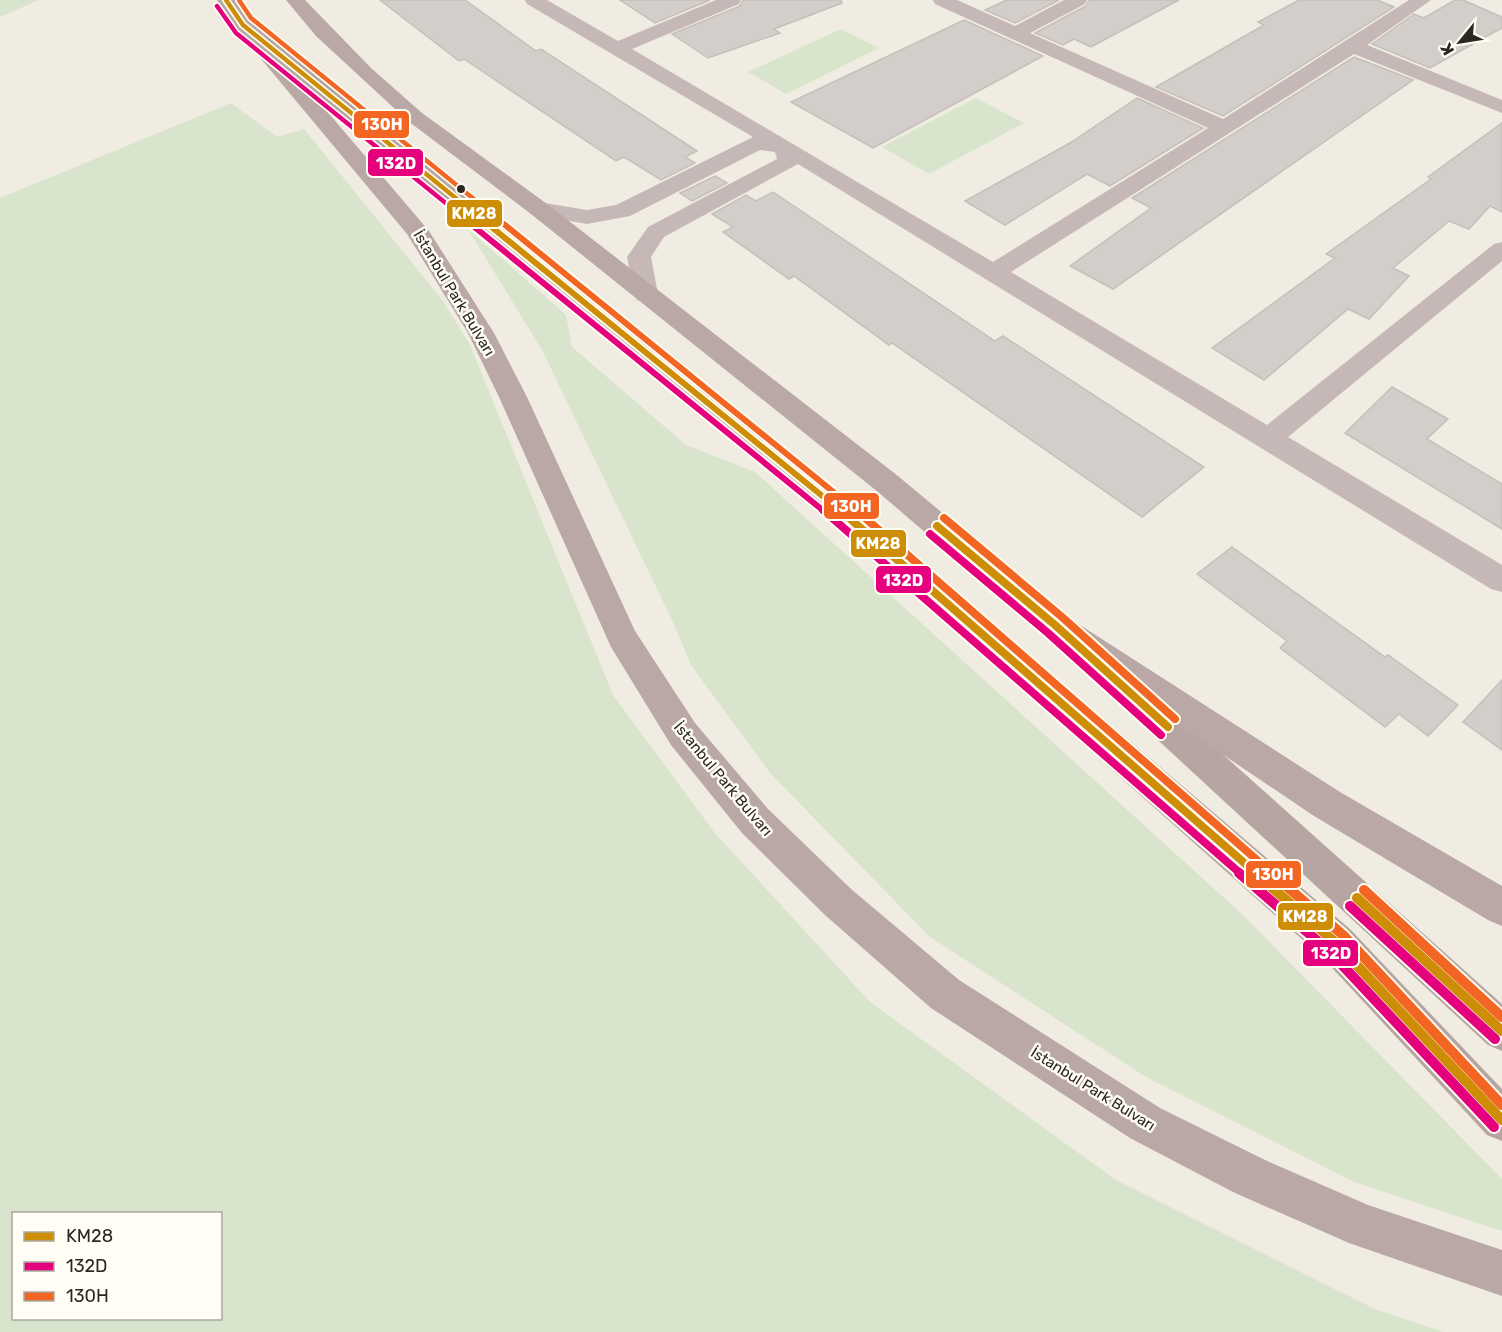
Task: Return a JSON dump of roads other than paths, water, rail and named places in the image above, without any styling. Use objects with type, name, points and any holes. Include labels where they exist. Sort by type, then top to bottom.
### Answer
[{"type":"highway","points":[[295,0],[348,56],[415,117],[539,209],[888,484],[1055,625],[1327,804],[1502,907]]},
{"type":"highway","name":"İstanbul Park Bulvarı","points":[[234,13],[417,231],[481,333],[513,397],[622,638],[683,734],[755,821],[838,902],[945,994],[1145,1123],[1249,1176],[1365,1227],[1502,1273]]},
{"type":"main road","name":"İstanbul Park Bulvarı","points":[[234,13],[843,513],[1336,943],[1502,1120]]},
{"type":"main road","points":[[1055,625],[1502,1031]]},
{"type":"lane","points":[[534,0],[785,147],[1502,579]]},
{"type":"lane","points":[[617,49],[732,0]]},
{"type":"lane","points":[[942,0],[1224,127]]},
{"type":"lane","points":[[1015,33],[1078,0]]},
{"type":"lane","points":[[993,273],[1352,46],[1416,1]]},
{"type":"lane","points":[[1352,46],[1502,107]]},
{"type":"lane","points":[[539,209],[587,217],[622,211],[757,143],[785,147]]},
{"type":"lane","points":[[646,294],[639,257],[656,232],[789,162],[785,147]]},
{"type":"lane","points":[[1269,438],[1502,249]]}]
